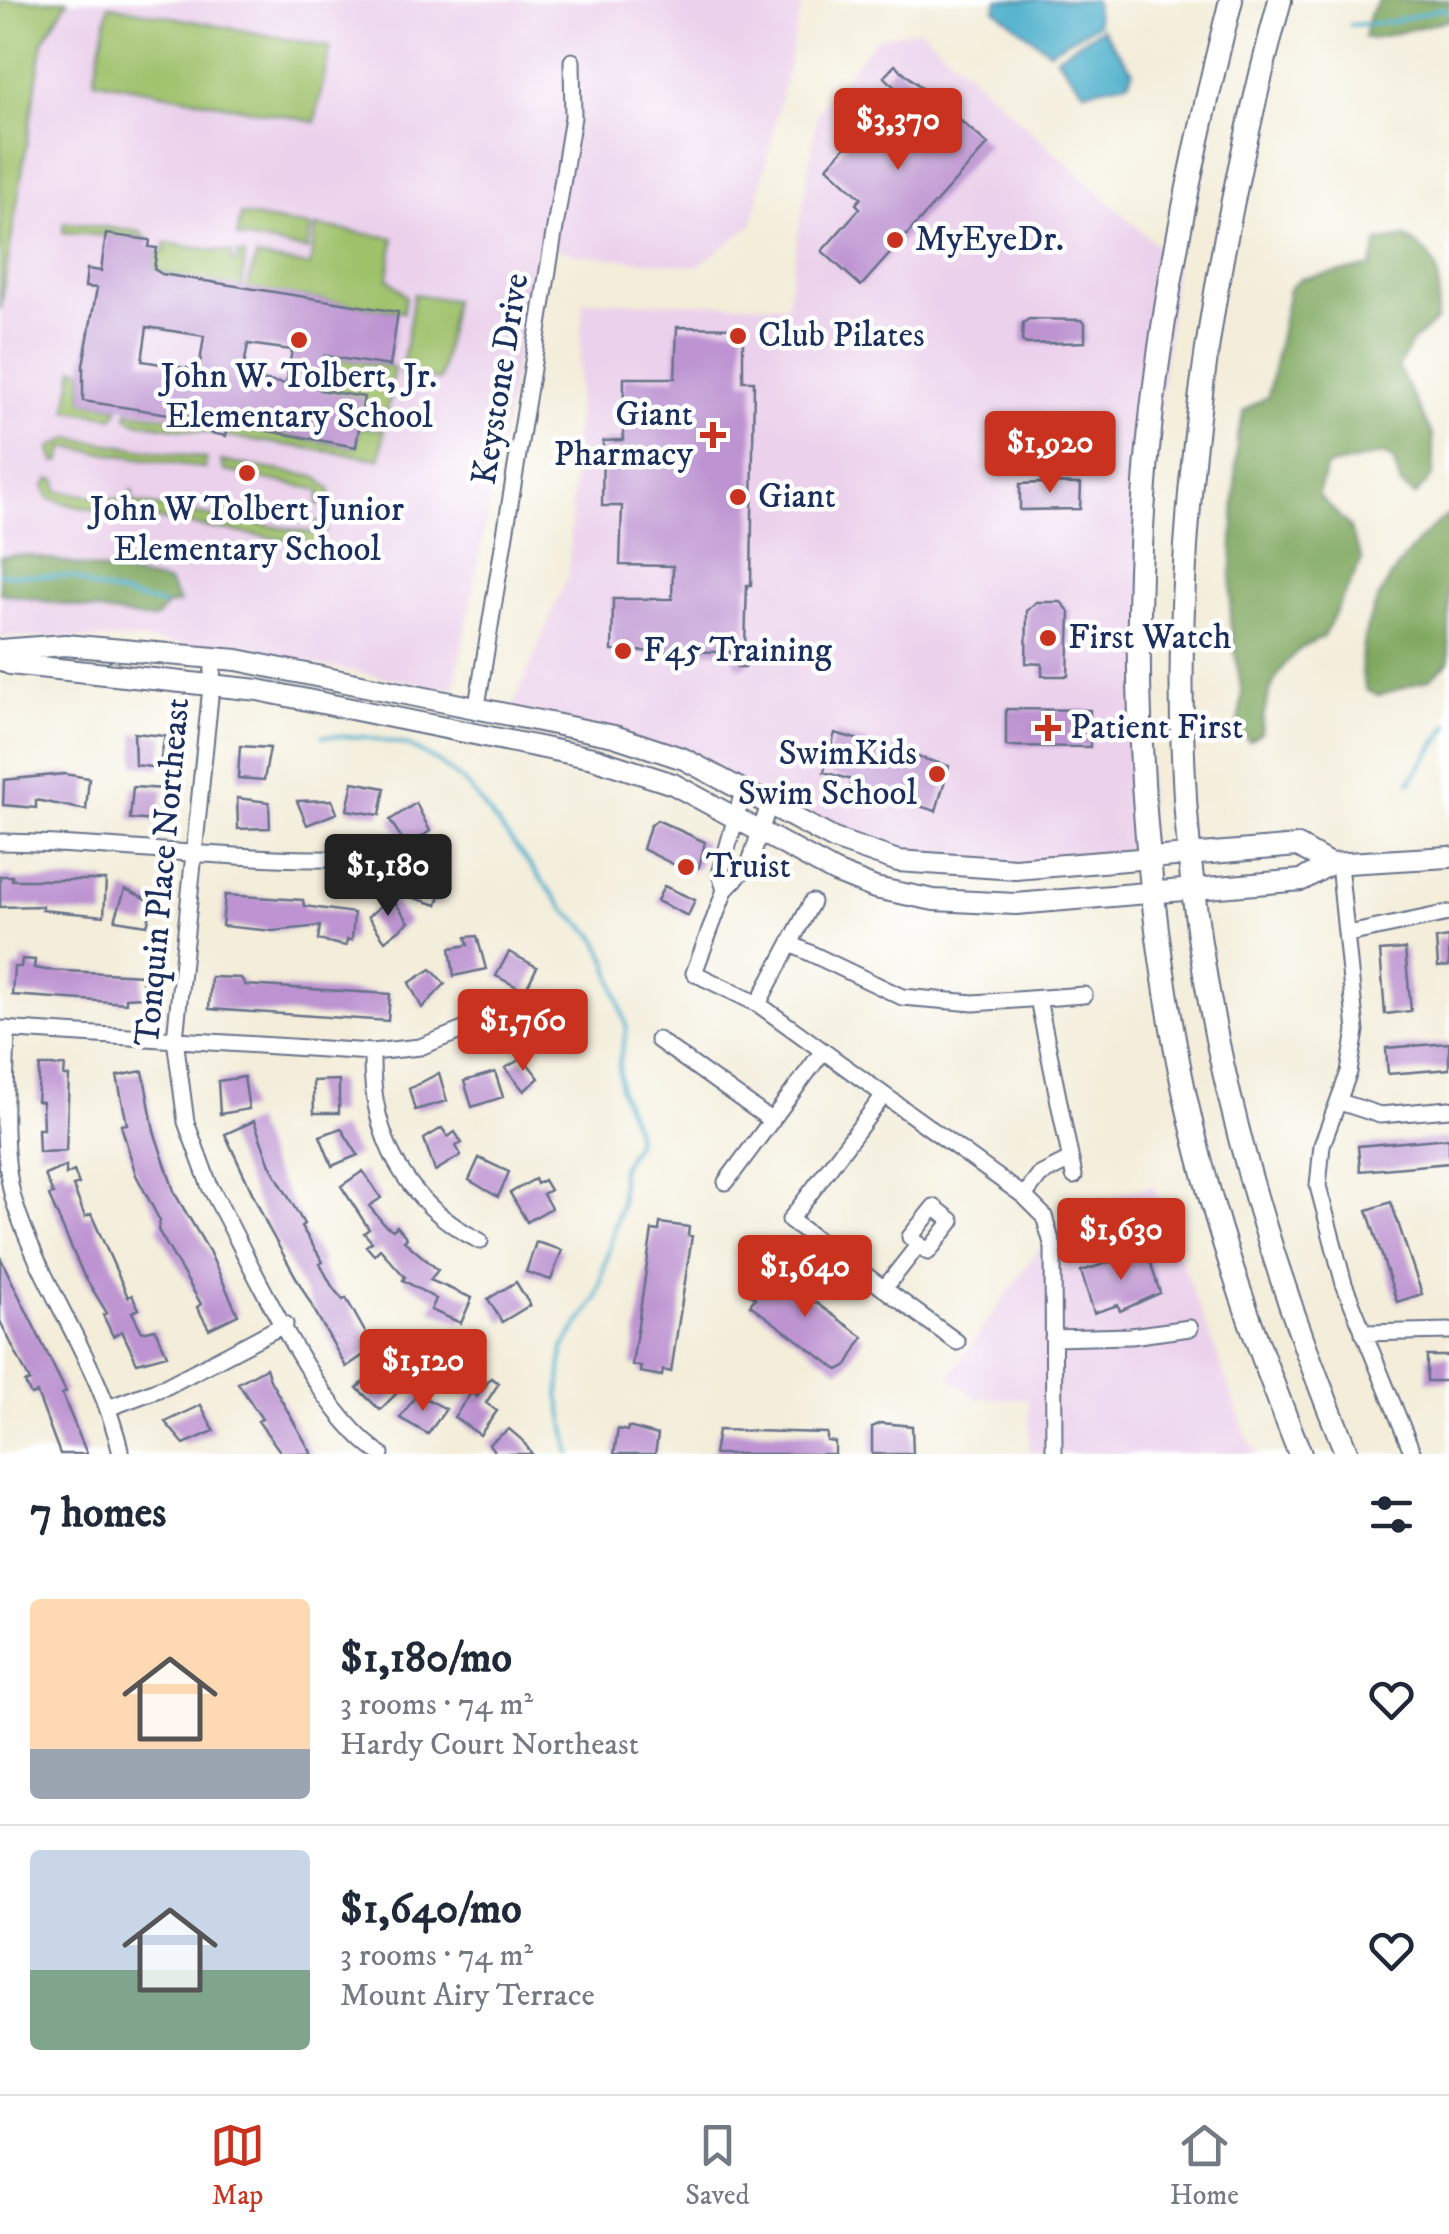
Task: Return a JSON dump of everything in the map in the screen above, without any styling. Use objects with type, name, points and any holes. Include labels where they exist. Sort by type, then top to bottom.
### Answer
[{"type":"main road","points":[[1231,0],[1201,120],[1152,410],[1141,706],[1150,857],[1176,1049],[1204,1173],[1238,1290],[1300,1454]]},
{"type":"main road","points":[[1280,0],[1222,266],[1198,418],[1182,627],[1189,854],[1219,1047],[1265,1232],[1347,1454]]},
{"type":"street","name":"Keystone Drive","points":[[477,706],[573,118],[572,61]]},
{"type":"street","points":[[0,650],[65,645],[214,658],[477,706],[660,749],[744,788],[834,839],[898,861],[1014,869],[1298,846],[1335,864]]},
{"type":"street","name":"Tonquin Place Northeast","points":[[214,658],[175,1038],[178,1088],[196,1155],[285,1324],[334,1412],[380,1454]]},
{"type":"street","points":[[0,659],[10,664],[258,690],[593,758],[673,784],[848,877],[934,900],[1016,904],[1302,880],[1335,864],[1449,858]]},
{"type":"street","points":[[725,890],[720,874],[744,788]]},
{"type":"street","points":[[770,805],[749,865],[725,890],[694,973],[758,1004],[1024,1196],[1050,1231],[1054,1454]]},
{"type":"street","points":[[0,842],[256,861],[353,860]]},
{"type":"street","points":[[1335,864],[1348,934],[1356,1031],[1340,1102],[1322,1145],[1318,1186],[1321,1211],[1362,1333],[1412,1454]]},
{"type":"street","points":[[758,1004],[812,902]]},
{"type":"street","points":[[1348,934],[1449,913]]},
{"type":"street","points":[[792,944],[902,997],[974,1003],[1084,995]]},
{"type":"street","points":[[1024,1196],[1040,1175],[1072,1168],[1038,999]]},
{"type":"street","points":[[121,1454],[108,1408],[6,1201],[3,1029],[372,1052],[420,1047],[478,1024]]},
{"type":"street","points":[[658,1040],[772,1121]]},
{"type":"street","points":[[372,1052],[374,1106],[390,1156],[420,1199],[440,1218],[480,1242]]},
{"type":"street","points":[[726,1182],[823,1052]]},
{"type":"street","points":[[884,1095],[790,1220],[956,1342]]},
{"type":"street","points":[[1340,1102],[1380,1115],[1449,1109]]},
{"type":"street","points":[[884,1289],[919,1244]]},
{"type":"street","points":[[108,1408],[168,1386],[285,1324]]},
{"type":"street","points":[[1054,1338],[1131,1336],[1190,1328]]},
{"type":"street","points":[[1362,1333],[1449,1331]]},
{"type":"shaded area","name":"John W Tolbert Junior Elementary School","points":[[0,0],[803,0],[752,225],[698,266],[581,255],[538,244],[454,690],[255,653],[144,640],[0,637]]},
{"type":"shaded area","points":[[920,29],[1175,262],[1142,582],[1150,857],[1015,869],[872,846],[716,774],[510,714],[568,575],[583,301],[787,305],[818,110],[877,38]]},
{"type":"shaded area","points":[[1153,1185],[1257,1454],[1030,1454],[1028,1399],[976,1398],[949,1377],[1034,1255],[1077,1206]]},
{"type":"green space","points":[[0,0],[68,0],[43,41],[0,310]]},
{"type":"green space","points":[[1380,0],[1449,0],[1449,20],[1372,39],[1364,37],[1369,15]]},
{"type":"green space","points":[[109,5],[330,47],[315,122],[94,80]]},
{"type":"green space","points":[[241,215],[311,227],[307,250],[237,237]]},
{"type":"green space","points":[[64,222],[140,232],[148,240],[63,232]]},
{"type":"green space","points":[[316,226],[394,238],[388,278],[406,296],[403,312],[247,289],[256,257],[310,266]]},
{"type":"green space","points":[[1405,237],[1427,254],[1439,283],[1436,321],[1411,343],[1398,367],[1433,436],[1433,475],[1415,496],[1401,485],[1393,460],[1383,454],[1326,467],[1318,495],[1349,526],[1362,560],[1323,637],[1296,652],[1278,675],[1271,688],[1261,733],[1249,741],[1238,729],[1242,694],[1230,621],[1237,439],[1244,411],[1268,396],[1289,289],[1299,279],[1371,267],[1378,242]]},
{"type":"green space","points":[[166,243],[232,253],[232,262],[237,263],[238,254],[245,255],[242,289],[194,282],[154,269],[156,252],[164,252]]},
{"type":"green space","points":[[414,294],[453,300],[440,380],[401,374]]},
{"type":"green space","points":[[325,356],[394,367],[386,422],[360,419],[320,390]]},
{"type":"green space","points":[[74,368],[82,370],[83,401],[119,407],[114,417],[67,410]]},
{"type":"green space","points":[[128,411],[211,424],[210,433],[137,422],[127,417]]},
{"type":"green space","points":[[228,427],[356,447],[359,427],[384,430],[380,459],[226,436]]},
{"type":"green space","points":[[70,438],[206,459],[205,468],[65,447],[60,462],[55,462],[50,448]]},
{"type":"green space","points":[[221,461],[317,477],[330,489],[331,502],[318,505],[320,490],[225,471]]},
{"type":"green space","points":[[50,479],[57,480],[57,491],[126,501],[132,491],[133,502],[220,518],[224,506],[227,519],[313,533],[315,521],[323,524],[326,532],[311,544],[79,507],[49,498],[44,486]]},
{"type":"green space","points":[[1449,514],[1449,662],[1430,679],[1378,696],[1366,690],[1362,666],[1371,616],[1396,569]]},
{"type":"green space","points":[[25,555],[168,582],[180,603],[168,605],[155,619],[145,619],[0,593],[0,557]]},
{"type":"water","points":[[997,0],[1095,0],[1097,24],[1049,51],[995,9]]},
{"type":"water","points":[[1101,28],[1133,71],[1128,82],[1084,91],[1056,57]]},
{"type":"building","points":[[895,65],[988,144],[861,286],[822,251],[860,208],[856,204],[861,198],[827,167],[897,89],[884,77]]},
{"type":"building","name":"John W. Tolbert, Jr. Elementary School","points":[[106,234],[150,240],[149,247],[157,248],[154,269],[162,274],[398,312],[390,366],[325,356],[320,390],[364,397],[356,447],[247,427],[228,427],[226,436],[210,433],[211,424],[195,418],[83,401],[83,365],[97,288],[85,287],[87,269],[101,271]],"holes":[[[147,327],[204,336],[199,370],[142,361]],[[248,344],[292,350],[286,384],[242,377]]]},
{"type":"building","points":[[1029,319],[1081,320],[1085,323],[1085,342],[1027,344],[1022,341],[1023,323]]},
{"type":"building","points":[[677,327],[743,328],[743,381],[754,381],[751,585],[747,585],[745,646],[751,661],[745,667],[737,667],[731,652],[612,651],[613,599],[672,599],[673,566],[620,565],[622,506],[602,506],[603,441],[623,440],[624,378],[675,378]]},
{"type":"building","points":[[1020,484],[1081,484],[1080,509],[1020,510]]},
{"type":"building","name":"First Watch","points":[[1036,602],[1061,602],[1070,612],[1068,676],[1042,676],[1042,664],[1026,663],[1027,611]]},
{"type":"building","name":"Patient First","points":[[1006,709],[1090,710],[1090,747],[1006,746]]},
{"type":"building","points":[[134,733],[165,736],[159,768],[135,765]]},
{"type":"building","points":[[835,733],[949,766],[936,811],[850,786],[852,780],[824,772]]},
{"type":"building","points":[[240,746],[270,748],[264,780],[238,778]]},
{"type":"building","points":[[64,774],[89,778],[86,810],[36,800],[36,808],[3,805],[4,780]]},
{"type":"building","points":[[353,782],[385,788],[380,815],[347,810]]},
{"type":"building","points":[[133,787],[164,789],[157,821],[130,819]]},
{"type":"building","points":[[237,798],[269,802],[270,828],[238,829]]},
{"type":"building","points":[[332,800],[337,813],[307,825],[297,801]]},
{"type":"building","points":[[416,803],[430,831],[407,847],[390,820]]},
{"type":"building","name":"Truist","points":[[657,820],[705,842],[699,867],[689,872],[643,849],[650,826]]},
{"type":"building","points":[[415,865],[447,875],[437,905],[411,897]]},
{"type":"building","points":[[0,876],[12,876],[12,880],[106,880],[104,916],[42,910],[42,906],[0,907]]},
{"type":"building","points":[[664,886],[695,900],[688,916],[657,901]]},
{"type":"building","points":[[125,889],[154,902],[147,925],[115,920]]},
{"type":"building","points":[[225,895],[303,900],[304,906],[354,913],[352,940],[347,940],[346,946],[318,940],[320,926],[273,931],[222,926]]},
{"type":"building","points":[[391,897],[409,922],[385,941],[368,917]]},
{"type":"building","points":[[477,936],[486,969],[454,976],[450,948],[468,945],[466,937]]},
{"type":"building","points":[[1449,937],[1449,966],[1438,967],[1436,939]]},
{"type":"building","points":[[1405,949],[1411,1011],[1385,1014],[1380,951]]},
{"type":"building","points":[[509,952],[537,967],[525,991],[496,976]]},
{"type":"building","points":[[22,959],[35,960],[34,968],[46,970],[143,975],[142,997],[126,998],[126,1003],[12,995],[14,967],[21,967]]},
{"type":"building","points":[[431,969],[445,984],[422,1008],[409,983]]},
{"type":"building","points":[[211,977],[241,978],[245,985],[390,994],[388,1021],[209,1009]]},
{"type":"building","points":[[555,999],[562,1030],[535,1036],[528,1005]]},
{"type":"building","points":[[1449,1043],[1449,1069],[1388,1074],[1386,1048]]},
{"type":"building","points":[[523,1058],[539,1078],[524,1091],[505,1068]]},
{"type":"building","points":[[40,1066],[65,1066],[64,1076],[69,1076],[66,1151],[39,1152],[38,1129],[43,1129],[42,1102],[37,1101]]},
{"type":"building","points":[[143,1071],[154,1131],[175,1194],[209,1251],[238,1315],[209,1329],[197,1307],[201,1304],[158,1230],[160,1221],[136,1175],[121,1125],[127,1124],[117,1076]]},
{"type":"building","points":[[495,1072],[503,1097],[472,1107],[464,1081]]},
{"type":"building","points":[[439,1073],[447,1101],[415,1110],[409,1089]]},
{"type":"building","points":[[244,1077],[249,1109],[220,1114],[218,1081]]},
{"type":"building","points":[[339,1080],[339,1113],[314,1113],[313,1081]]},
{"type":"building","points":[[254,1121],[270,1165],[304,1224],[301,1226],[323,1262],[320,1264],[333,1288],[343,1300],[346,1298],[374,1348],[346,1367],[268,1227],[225,1134]]},
{"type":"building","points":[[341,1128],[358,1155],[332,1166],[320,1136]]},
{"type":"building","points":[[442,1128],[448,1137],[455,1132],[462,1143],[456,1146],[461,1155],[435,1171],[424,1139]]},
{"type":"building","points":[[1449,1138],[1449,1163],[1360,1171],[1358,1146]]},
{"type":"building","points":[[479,1158],[509,1172],[498,1197],[469,1180]]},
{"type":"building","points":[[66,1166],[66,1175],[74,1171],[79,1184],[73,1186],[85,1217],[91,1214],[128,1297],[132,1295],[139,1309],[132,1312],[142,1332],[155,1329],[167,1355],[137,1363],[122,1331],[113,1336],[103,1315],[107,1313],[83,1274],[49,1196],[53,1194],[45,1175]]},
{"type":"building","points":[[363,1171],[381,1198],[369,1206],[385,1225],[393,1230],[397,1226],[407,1238],[404,1241],[438,1270],[430,1280],[472,1298],[461,1323],[431,1310],[436,1299],[403,1280],[405,1277],[380,1249],[374,1255],[366,1246],[372,1242],[364,1233],[369,1229],[341,1186]]},
{"type":"building","points":[[535,1179],[537,1184],[544,1180],[550,1190],[543,1194],[551,1208],[527,1222],[510,1193]]},
{"type":"building","points":[[1391,1202],[1422,1294],[1397,1302],[1367,1210]]},
{"type":"building","points":[[660,1223],[689,1227],[688,1235],[692,1236],[671,1372],[663,1370],[662,1376],[640,1372],[641,1366],[632,1365],[652,1230],[659,1231]]},
{"type":"building","points":[[536,1242],[562,1250],[551,1280],[526,1272]]},
{"type":"building","points":[[1147,1251],[1160,1293],[1120,1311],[1118,1305],[1094,1313],[1081,1271]]},
{"type":"building","points":[[0,1257],[66,1392],[62,1394],[87,1454],[60,1454],[37,1393],[31,1395],[25,1383],[30,1381],[0,1321]]},
{"type":"building","points":[[774,1272],[863,1337],[847,1365],[838,1370],[750,1305],[755,1298],[748,1293],[764,1273],[770,1278]]},
{"type":"building","points":[[516,1282],[530,1305],[502,1322],[488,1299]]},
{"type":"building","points":[[1427,1356],[1449,1356],[1449,1381],[1427,1381]]},
{"type":"building","points":[[379,1366],[399,1391],[380,1410],[357,1388]]},
{"type":"building","points":[[266,1368],[312,1454],[282,1454],[258,1421],[262,1419],[238,1383]]},
{"type":"building","points":[[491,1378],[499,1383],[486,1403],[497,1411],[480,1435],[454,1417],[471,1393],[477,1397]]},
{"type":"building","points":[[417,1394],[446,1409],[428,1434],[400,1418]]},
{"type":"building","points":[[201,1405],[214,1431],[184,1444],[165,1422]]},
{"type":"building","points":[[881,1423],[912,1426],[913,1454],[872,1454],[872,1427]]},
{"type":"building","points":[[628,1427],[658,1435],[655,1454],[614,1454],[618,1429],[627,1431]]},
{"type":"building","points":[[509,1429],[532,1454],[496,1454],[489,1444]]},
{"type":"building","points":[[718,1430],[827,1433],[827,1441],[835,1442],[835,1454],[714,1454]]},
{"type":"waterway","points":[[1350,25],[1393,22],[1441,8],[1449,12]]},
{"type":"waterway","points":[[0,574],[74,577],[91,587],[163,605]]},
{"type":"waterway","points":[[1410,782],[1449,725]]},
{"type":"waterway","points":[[322,736],[364,737],[407,745],[437,761],[467,785],[566,911],[595,936],[607,960],[627,1029],[619,1062],[620,1089],[636,1131],[635,1144],[621,1168],[621,1203],[596,1299],[563,1348],[559,1395],[570,1454]]},
{"type":"place","name":"MyEyeDr.","points":[[895,240]]},
{"type":"place","name":"Club Pilates","points":[[738,336]]},
{"type":"place","name":"John W. Tolbert, Jr. Elementary School","points":[[299,340]]},
{"type":"place","name":"Giant Pharmacy","points":[[713,435]]},
{"type":"place","name":"John W Tolbert Junior Elementary School","points":[[247,473]]},
{"type":"place","name":"Giant","points":[[738,497]]},
{"type":"place","name":"First Watch","points":[[1048,638]]},
{"type":"place","name":"F45 Training","points":[[623,651]]},
{"type":"place","name":"Patient First","points":[[1048,728]]},
{"type":"place","name":"SwimKids Swim School","points":[[937,774]]},
{"type":"place","name":"Truist","points":[[686,867]]}]
